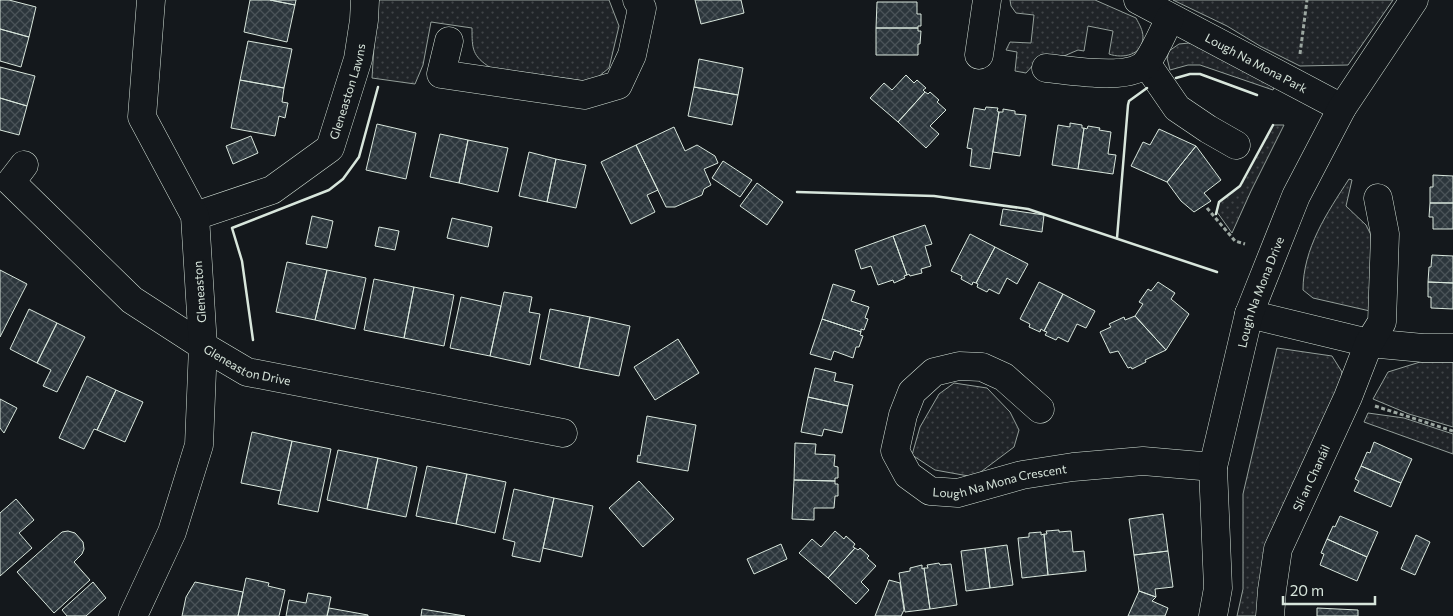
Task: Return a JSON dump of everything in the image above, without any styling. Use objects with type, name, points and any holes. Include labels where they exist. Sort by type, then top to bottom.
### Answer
[{"type":"street","name":"Gleneaston","points":[[133,616],[172,532],[199,445],[203,346],[195,216],[142,117],[151,0]]},
{"type":"street","name":"Gleneaston Lawns","points":[[195,216],[272,190],[330,148],[358,59],[365,0]]},
{"type":"street","points":[[449,41],[441,74],[584,95],[618,85],[632,55],[642,8],[637,0]]},
{"type":"street","points":[[980,55],[987,0]]},
{"type":"street","name":"Lough Na Mona Park","points":[[1138,0],[1342,108]]},
{"type":"street","name":"Lough Na Mona Drive","points":[[1213,616],[1218,588],[1213,466],[1249,314],[1296,196],[1342,108],[1414,0]]},
{"type":"street","points":[[1046,68],[1107,73],[1132,71],[1146,63],[1170,18]]},
{"type":"street","points":[[1146,63],[1177,108],[1236,145]]},
{"type":"street","name":"Gleneaston Drive","points":[[24,165],[11,182],[132,300],[247,372],[563,433]]},
{"type":"street","name":"Slí an Chanáil","points":[[1270,616],[1278,549],[1348,397],[1369,342],[1382,322],[1385,234],[1378,198]]},
{"type":"street","points":[[1249,314],[1369,342],[1423,348],[1453,348]]},
{"type":"street","name":"Lough Na Mona Crescent","points":[[1040,409],[1004,377],[982,367],[959,366],[934,372],[912,392],[902,415],[896,451],[908,475],[930,491],[958,493],[1022,475],[1073,466],[1143,461],[1213,466]]},
{"type":"path","points":[[1293,83],[1302,41],[1307,0]]},
{"type":"path","points":[[1207,208],[1235,240],[1273,254]]},
{"type":"path","points":[[1348,397],[1453,431]]},
{"type":"shaded area","points":[[377,0],[609,0],[619,26],[609,68],[592,82],[491,68],[480,60],[474,51],[472,28],[431,22],[423,65],[415,84],[372,78]]},
{"type":"shaded area","points":[[1010,0],[1095,0],[1136,18],[1141,27],[1142,43],[1136,52],[1126,56],[1109,54],[1113,31],[1088,26],[1084,51],[1078,50],[1064,56],[1045,57],[1035,63],[1026,73],[1015,71],[1017,52],[1006,50],[1010,42],[1031,43],[1034,15],[1016,13],[1011,6]]},
{"type":"shaded area","points":[[1173,0],[1393,0],[1348,65],[1300,66],[1260,46],[1227,26]]},
{"type":"shaded area","points":[[1189,43],[1205,46],[1274,87],[1273,90],[1200,65],[1188,65],[1170,70],[1167,58],[1169,51],[1179,44]]},
{"type":"shaded area","points":[[1273,125],[1284,125],[1232,233],[1217,212],[1219,202],[1240,186]]},
{"type":"shaded area","points":[[1349,179],[1352,180],[1346,206],[1366,225],[1371,235],[1374,295],[1370,311],[1313,298],[1303,290],[1307,260],[1312,245],[1325,218]]},
{"type":"shaded area","points":[[1277,348],[1332,356],[1342,372],[1339,393],[1260,616],[1237,616],[1243,589],[1243,494]]},
{"type":"shaded area","points":[[1420,362],[1453,362],[1453,427],[1409,414],[1373,399],[1388,372]]},
{"type":"shaded area","points":[[954,383],[987,388],[1010,412],[1019,430],[1014,447],[974,477],[935,470],[912,455],[920,427],[939,394]]},
{"type":"shaded area","points":[[1368,413],[1404,418],[1453,434],[1453,454],[1364,422]]},
{"type":"building","points":[[0,0],[9,0],[36,7],[29,37],[0,29]]},
{"type":"building","points":[[250,0],[270,0],[295,5],[287,42],[244,32]]},
{"type":"building","points":[[270,0],[296,0],[295,5]]},
{"type":"building","points":[[695,0],[741,0],[744,13],[701,24]]},
{"type":"building","points":[[877,2],[917,2],[917,14],[921,14],[921,26],[918,26],[918,28],[876,28]]},
{"type":"building","points":[[876,28],[918,28],[918,31],[921,31],[918,55],[876,55]]},
{"type":"building","points":[[0,29],[29,37],[21,67],[0,61]]},
{"type":"building","points":[[248,41],[292,49],[284,88],[240,80]]},
{"type":"building","points":[[699,59],[743,68],[738,95],[694,87]]},
{"type":"building","points":[[0,67],[35,76],[27,106],[0,98]]},
{"type":"building","points":[[906,75],[914,83],[917,80],[926,88],[923,90],[925,92],[898,122],[870,98],[884,83],[892,90]]},
{"type":"building","points":[[240,80],[284,88],[282,102],[288,103],[285,118],[279,116],[275,136],[231,128]]},
{"type":"building","points":[[694,87],[738,95],[732,125],[688,116]]},
{"type":"building","points":[[925,92],[928,94],[930,92],[946,110],[930,126],[939,134],[926,148],[898,122]]},
{"type":"building","points":[[0,98],[27,106],[19,135],[0,130]]},
{"type":"building","points":[[986,107],[998,108],[997,111],[999,112],[990,169],[970,166],[972,149],[967,148],[974,108],[985,110]]},
{"type":"building","points":[[1003,109],[1015,111],[1015,114],[1026,115],[1020,156],[993,152],[999,112],[1003,112]]},
{"type":"building","points":[[1070,123],[1082,125],[1082,128],[1084,128],[1078,169],[1052,165],[1058,125],[1070,127]]},
{"type":"building","points":[[377,124],[416,133],[406,179],[366,170]]},
{"type":"building","points":[[1088,126],[1111,132],[1108,154],[1116,155],[1113,174],[1078,169],[1084,128],[1087,129]]},
{"type":"building","points":[[674,127],[685,151],[697,145],[715,156],[718,163],[704,169],[711,185],[704,189],[702,195],[675,207],[666,207],[636,145]]},
{"type":"building","points":[[1159,129],[1196,146],[1167,182],[1131,166],[1143,142],[1150,145]]},
{"type":"building","points":[[440,134],[468,140],[459,183],[430,177]]},
{"type":"building","points":[[251,136],[258,153],[233,164],[226,146]]},
{"type":"building","points":[[468,140],[508,148],[498,192],[459,183]]},
{"type":"building","points":[[636,145],[658,190],[647,195],[655,212],[631,224],[601,162]]},
{"type":"building","points":[[1196,146],[1221,180],[1204,193],[1211,201],[1194,212],[1181,201],[1167,182]]},
{"type":"building","points":[[529,152],[556,159],[547,202],[519,196]]},
{"type":"building","points":[[556,159],[586,165],[576,208],[547,202]]},
{"type":"building","points":[[723,161],[752,180],[740,197],[712,178]]},
{"type":"building","points":[[1433,175],[1453,176],[1453,203],[1430,203],[1430,187],[1433,187]]},
{"type":"building","points":[[757,183],[783,202],[767,225],[740,206]]},
{"type":"building","points":[[1430,203],[1453,203],[1453,229],[1433,229],[1433,217],[1429,217]]},
{"type":"building","points":[[1003,209],[1044,215],[1042,232],[1000,225]]},
{"type":"building","points":[[312,216],[333,221],[327,248],[306,244]]},
{"type":"building","points":[[452,218],[492,227],[488,247],[447,238]]},
{"type":"building","points":[[925,225],[932,244],[925,246],[931,266],[921,269],[922,273],[910,276],[909,274],[907,275],[893,236]]},
{"type":"building","points":[[379,227],[399,231],[395,250],[375,246]]},
{"type":"building","points":[[970,234],[995,247],[976,283],[973,282],[972,285],[961,279],[962,276],[951,271]]},
{"type":"building","points":[[893,236],[907,275],[904,276],[905,278],[894,283],[893,280],[878,285],[871,266],[861,269],[855,250]]},
{"type":"building","points":[[995,247],[1028,264],[1017,284],[1007,278],[999,294],[989,289],[987,292],[977,287],[978,284],[976,283]]},
{"type":"building","points":[[1432,255],[1453,256],[1453,283],[1428,282]]},
{"type":"building","points":[[287,262],[327,270],[315,320],[276,312]]},
{"type":"building","points":[[0,270],[27,284],[0,337]]},
{"type":"building","points":[[327,270],[366,278],[355,329],[315,320]]},
{"type":"building","points":[[374,279],[414,287],[404,338],[364,330]]},
{"type":"building","points":[[1039,282],[1063,294],[1044,331],[1041,329],[1040,332],[1029,327],[1030,324],[1020,319]]},
{"type":"building","points":[[1158,282],[1175,293],[1171,299],[1189,314],[1166,350],[1135,316],[1143,304],[1139,302],[1148,289],[1151,291]]},
{"type":"building","points":[[1428,282],[1453,283],[1453,309],[1431,308],[1431,297],[1428,297]]},
{"type":"building","points":[[833,284],[855,291],[851,301],[869,307],[865,318],[868,319],[864,330],[861,329],[861,332],[822,319]]},
{"type":"building","points":[[414,287],[454,295],[444,346],[404,338]]},
{"type":"building","points":[[504,292],[532,297],[529,312],[540,314],[530,365],[490,356]]},
{"type":"building","points":[[1063,294],[1095,311],[1086,328],[1077,324],[1068,342],[1058,337],[1056,340],[1045,335],[1047,332],[1044,331]]},
{"type":"building","points":[[461,297],[501,306],[490,356],[450,348]]},
{"type":"building","points":[[29,309],[57,323],[37,363],[10,349]]},
{"type":"building","points":[[550,309],[590,317],[579,368],[540,359]]},
{"type":"building","points":[[1135,316],[1166,350],[1145,360],[1146,362],[1132,369],[1131,367],[1128,368],[1118,351],[1110,353],[1100,332],[1111,327],[1109,324],[1124,317],[1125,320]]},
{"type":"building","points":[[590,317],[630,326],[619,376],[579,368]]},
{"type":"building","points":[[822,319],[861,332],[860,335],[863,336],[859,347],[856,347],[853,358],[834,351],[831,360],[810,354]]},
{"type":"building","points":[[57,323],[85,337],[57,392],[43,386],[51,370],[37,363]]},
{"type":"building","points":[[678,339],[699,373],[655,400],[634,367]]},
{"type":"building","points":[[815,368],[836,373],[834,381],[853,385],[848,406],[808,397]]},
{"type":"building","points":[[87,376],[116,390],[97,430],[94,429],[84,449],[59,438]]},
{"type":"building","points":[[116,390],[143,402],[125,442],[97,430]]},
{"type":"building","points":[[808,397],[848,406],[842,433],[824,429],[822,436],[801,432]]},
{"type":"building","points":[[0,399],[17,408],[4,433],[0,428]]},
{"type":"building","points":[[647,416],[696,425],[688,471],[637,462],[638,455],[640,456]]},
{"type":"building","points":[[252,432],[292,441],[281,491],[241,483]]},
{"type":"building","points":[[292,441],[331,449],[318,512],[278,504]]},
{"type":"building","points":[[1374,442],[1412,459],[1401,483],[1361,466],[1367,452],[1370,453]]},
{"type":"building","points":[[795,443],[816,444],[815,454],[835,455],[834,466],[838,467],[838,478],[835,478],[835,481],[794,480]]},
{"type":"building","points":[[338,450],[378,458],[367,509],[327,500]]},
{"type":"building","points":[[378,458],[417,467],[406,517],[367,509]]},
{"type":"building","points":[[427,466],[467,474],[456,524],[416,516]]},
{"type":"building","points":[[1361,466],[1401,483],[1391,507],[1354,491],[1359,481],[1355,479]]},
{"type":"building","points":[[467,474],[506,482],[495,533],[456,524]]},
{"type":"building","points":[[794,480],[835,481],[835,484],[838,484],[838,496],[835,496],[834,508],[814,508],[814,520],[792,519]]},
{"type":"building","points":[[639,481],[674,519],[643,547],[609,508]]},
{"type":"building","points":[[514,489],[554,498],[540,562],[512,556],[515,542],[503,539]]},
{"type":"building","points":[[554,498],[593,506],[582,557],[543,548]]},
{"type":"building","points":[[16,499],[34,520],[19,533],[32,548],[0,576],[0,513]]},
{"type":"building","points":[[1163,514],[1168,551],[1134,555],[1129,519]]},
{"type":"building","points":[[1340,516],[1378,532],[1367,557],[1327,539]]},
{"type":"building","points":[[1059,530],[1059,532],[1071,531],[1073,552],[1084,551],[1086,571],[1048,575],[1044,534],[1047,534],[1046,531]]},
{"type":"building","points":[[835,531],[844,539],[846,536],[855,544],[853,547],[855,548],[828,578],[799,553],[812,539],[821,547]]},
{"type":"building","points":[[62,532],[75,533],[83,542],[84,549],[82,554],[74,562],[90,580],[54,613],[17,572]]},
{"type":"building","points":[[1041,532],[1041,535],[1044,534],[1048,575],[1022,578],[1018,538],[1029,537],[1029,533]]},
{"type":"building","points":[[1416,535],[1430,542],[1415,575],[1401,569]]},
{"type":"building","points":[[1327,539],[1367,557],[1357,581],[1320,565],[1324,554],[1321,553]]},
{"type":"building","points":[[781,544],[787,559],[754,574],[747,559]]},
{"type":"building","points":[[1007,545],[1013,585],[990,588],[985,548]]},
{"type":"building","points":[[855,548],[858,550],[860,548],[876,566],[861,582],[869,590],[856,604],[828,578]]},
{"type":"building","points":[[985,548],[990,588],[966,591],[961,551]]},
{"type":"building","points":[[1168,551],[1173,587],[1155,589],[1156,597],[1139,591],[1134,555]]},
{"type":"building","points":[[939,563],[940,565],[951,564],[957,605],[930,609],[924,568],[928,568],[927,565]]},
{"type":"building","points":[[922,565],[930,609],[905,612],[899,573],[910,571],[910,568]]},
{"type":"building","points":[[246,578],[269,583],[268,586],[285,590],[279,616],[238,616]]},
{"type":"building","points":[[889,580],[900,583],[904,610],[901,616],[875,616]]},
{"type":"building","points":[[93,582],[106,598],[86,616],[67,616],[62,610]]},
{"type":"building","points":[[195,582],[243,592],[238,616],[182,616],[186,597]]},
{"type":"building","points":[[1139,591],[1156,597],[1152,601],[1168,608],[1165,616],[1128,616]]},
{"type":"building","points":[[308,593],[331,597],[327,616],[286,616],[289,600],[306,603]]},
{"type":"building","points":[[329,608],[368,615],[368,616],[327,616]]},
{"type":"building","points":[[1317,608],[1358,610],[1358,616],[1317,616]]},
{"type":"building","points":[[422,609],[465,616],[421,616]]},
{"type":"wall","points":[[1176,78],[1190,74],[1200,74],[1257,95]]},
{"type":"wall","points":[[253,340],[242,261],[232,228],[329,190],[343,179],[359,157],[378,87]]},
{"type":"wall","points":[[1117,238],[1128,105],[1129,101],[1147,88]]},
{"type":"wall","points":[[1216,214],[1219,202],[1240,186],[1273,125]]},
{"type":"wall","points":[[797,192],[934,196],[1028,209],[1217,272]]}]
